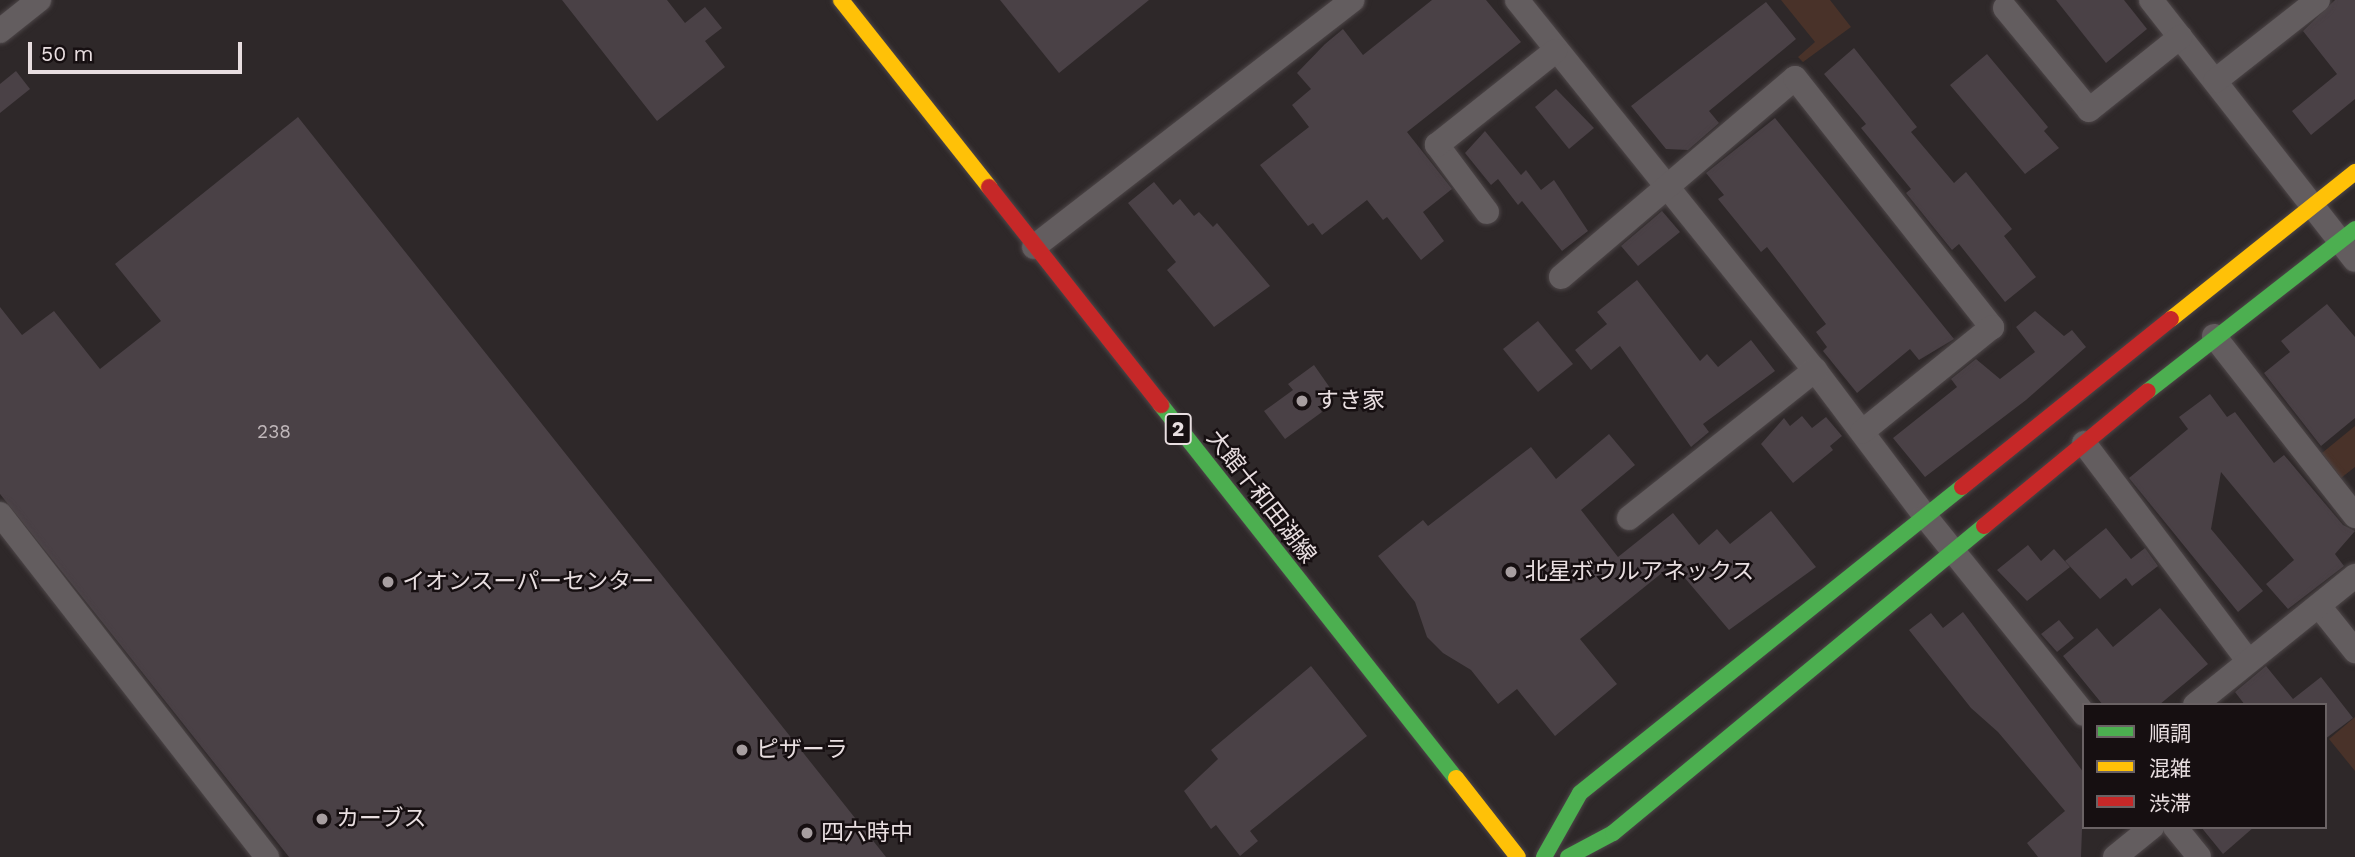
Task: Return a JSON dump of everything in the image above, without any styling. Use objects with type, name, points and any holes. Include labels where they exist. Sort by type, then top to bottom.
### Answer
[{"type":"street","points":[[0,31],[39,0]]},
{"type":"street","name":"大館十和田湖線","points":[[841,0],[1518,857]]},
{"type":"street","points":[[1034,247],[1353,0]]},
{"type":"street","points":[[1517,0],[1555,51],[1670,188],[1815,370],[1925,516],[2082,712]]},
{"type":"street","points":[[1568,857],[1613,833],[2214,336],[2350,243],[2311,208],[2151,0]]},
{"type":"street","points":[[2215,81],[2318,0]]},
{"type":"street","points":[[2006,8],[2089,110],[2180,37]]},
{"type":"street","points":[[1487,212],[1437,145],[1555,51]]},
{"type":"street","points":[[1562,277],[1670,188],[1795,78],[1992,327],[1862,432]]},
{"type":"street","points":[[1544,857],[1580,793],[2355,172]]},
{"type":"street","points":[[2214,336],[2355,516]]},
{"type":"street","points":[[1629,518],[1815,370]]},
{"type":"street","points":[[2084,443],[2248,661]]},
{"type":"street","points":[[0,514],[267,857]]},
{"type":"street","points":[[2197,703],[2355,576]]},
{"type":"street","points":[[2319,606],[2355,651]]},
{"type":"street","points":[[2115,857],[2150,829]]},
{"type":"street","points":[[2177,829],[2199,857]]},
{"type":"shaded area","points":[[1781,0],[1830,0],[1851,27],[1803,62],[1798,57],[1815,42]]},
{"type":"shaded area","points":[[2355,426],[2355,467],[2341,478],[2322,453]]},
{"type":"shaded area","points":[[2355,717],[2355,771],[2329,739]]},
{"type":"building","points":[[562,0],[667,0],[685,23],[705,7],[722,28],[705,41],[725,67],[657,121]]},
{"type":"building","points":[[1000,0],[1149,0],[1059,73]]},
{"type":"building","points":[[1432,0],[1486,0],[1521,42],[1407,132],[1452,189],[1423,212],[1444,241],[1421,260],[1387,217],[1383,220],[1367,200],[1322,235],[1313,223],[1308,226],[1260,165],[1309,127],[1292,105],[1311,89],[1297,73],[1325,44],[1343,29],[1363,55]]},
{"type":"building","points":[[2056,0],[2124,0],[2147,29],[2106,63]]},
{"type":"building","points":[[2335,0],[2355,0],[2355,99],[2311,135],[2292,111],[2337,74],[2303,31]]},
{"type":"building","points":[[1766,2],[1796,39],[1709,111],[1719,123],[1688,150],[1666,149],[1631,106]]},
{"type":"building","points":[[1854,48],[1917,127],[1911,132],[1954,183],[1966,172],[2012,229],[2004,236],[2036,277],[2005,302],[1959,244],[1952,250],[1906,193],[1911,189],[1861,128],[1866,124],[1824,74]]},
{"type":"building","points":[[1987,54],[2048,127],[2044,131],[2059,148],[2025,174],[1950,85]]},
{"type":"building","points":[[16,71],[30,89],[0,113],[0,84]]},
{"type":"building","points":[[1556,89],[1594,128],[1569,149],[1535,107]]},
{"type":"building","points":[[298,117],[886,857],[289,857],[0,494],[0,307],[22,335],[54,311],[100,369],[161,321],[115,264]]},
{"type":"building","points":[[1775,118],[1954,339],[1919,360],[1910,349],[1857,393],[1823,351],[1827,347],[1816,332],[1826,324],[1767,247],[1761,252],[1718,199],[1724,195],[1706,173]]},
{"type":"building","points":[[1485,131],[1521,175],[1526,170],[1541,190],[1554,180],[1588,231],[1562,251],[1522,201],[1518,205],[1498,179],[1491,185],[1465,153]]},
{"type":"building","points":[[1154,182],[1173,205],[1180,199],[1194,216],[1199,212],[1213,227],[1217,223],[1270,286],[1214,327],[1167,270],[1176,262],[1128,203]]},
{"type":"building","points":[[1662,211],[1680,232],[1638,266],[1621,246]]},
{"type":"building","points":[[1637,280],[1700,361],[1707,354],[1718,367],[1751,340],[1775,371],[1703,424],[1709,432],[1691,447],[1620,346],[1591,370],[1575,350],[1607,324],[1597,312]]},
{"type":"building","points":[[2327,304],[2355,337],[2355,418],[2321,446],[2264,373],[2290,352],[2281,341]]},
{"type":"building","points":[[2035,311],[2064,336],[2072,330],[2086,347],[2026,400],[1925,477],[1893,438],[1957,387],[1951,379],[1976,359],[2000,379],[2035,352],[2016,327]]},
{"type":"building","points":[[1538,321],[1573,364],[1538,392],[1503,349]]},
{"type":"building","name":"すき家","points":[[1314,365],[1335,395],[1319,407],[1322,412],[1285,439],[1264,411],[1293,390],[1288,384]]},
{"type":"building","points":[[2210,394],[2227,417],[2235,412],[2274,463],[2284,455],[2343,525],[2355,531],[2335,554],[2344,566],[2288,609],[2266,584],[2294,560],[2221,472],[2211,529],[2263,591],[2238,612],[2129,478],[2188,429],[2179,417]]},
{"type":"building","points":[[1802,416],[1812,428],[1826,417],[1842,436],[1830,446],[1833,450],[1793,483],[1761,444],[1784,418],[1790,426]]},
{"type":"building","name":"北星ボウルアネックス","points":[[1609,434],[1635,465],[1581,510],[1618,557],[1673,513],[1699,545],[1717,529],[1730,544],[1771,511],[1816,567],[1729,630],[1673,564],[1580,639],[1617,684],[1555,736],[1517,689],[1498,704],[1471,670],[1443,653],[1427,637],[1415,602],[1378,556],[1423,520],[1428,526],[1531,447],[1556,479]]},
{"type":"building","points":[[2106,528],[2131,559],[2145,548],[2158,566],[2132,586],[2126,578],[2100,599],[2065,561]]},
{"type":"building","points":[[2028,545],[2041,561],[2054,549],[2070,567],[2027,601],[1997,570]]},
{"type":"building","points":[[2160,608],[2208,664],[2161,703],[2101,703],[2063,656],[2097,628],[2113,647]]},
{"type":"building","points":[[1963,612],[2082,770],[2081,857],[2038,857],[2027,843],[2065,811],[1998,732],[1971,708],[1909,630],[1931,613],[1943,628]]},
{"type":"building","points":[[2059,620],[2074,638],[2057,652],[2041,634]]},
{"type":"building","points":[[1311,666],[1367,736],[1250,831],[1258,841],[1240,856],[1216,825],[1211,829],[1184,791],[1218,759],[1211,750]]},
{"type":"building","points":[[2266,666],[2293,699],[2321,677],[2353,718],[2327,738],[2327,703],[2243,703],[2235,692]]},
{"type":"building","points":[[2203,829],[2252,829],[2223,854]]},
{"type":"traffic: fast","points":[[2148,391],[2355,229]]},
{"type":"traffic: fast","points":[[1161,405],[1456,778]]},
{"type":"traffic: fast","points":[[1544,857],[1580,793],[1962,487]]},
{"type":"traffic: fast","points":[[1568,857],[1613,833],[1984,526]]},
{"type":"traffic: slow","points":[[841,0],[989,187]]},
{"type":"traffic: slow","points":[[2171,319],[2355,172]]},
{"type":"traffic: slow","points":[[1456,778],[1518,857]]},
{"type":"traffic: jam","points":[[989,187],[1161,405]]},
{"type":"traffic: jam","points":[[1962,487],[2171,319]]},
{"type":"traffic: jam","points":[[1984,526],[2148,391]]},
{"type":"place","name":"すき家","points":[[1302,401]]},
{"type":"place","name":"北星ボウルアネックス","points":[[1511,572]]},
{"type":"place","name":"イオンスーパーセンター","points":[[388,582]]},
{"type":"place","name":"ピザーラ","points":[[742,750]]},
{"type":"place","name":"カーブス","points":[[322,819]]},
{"type":"place","name":"四六時中","points":[[807,833]]}]
